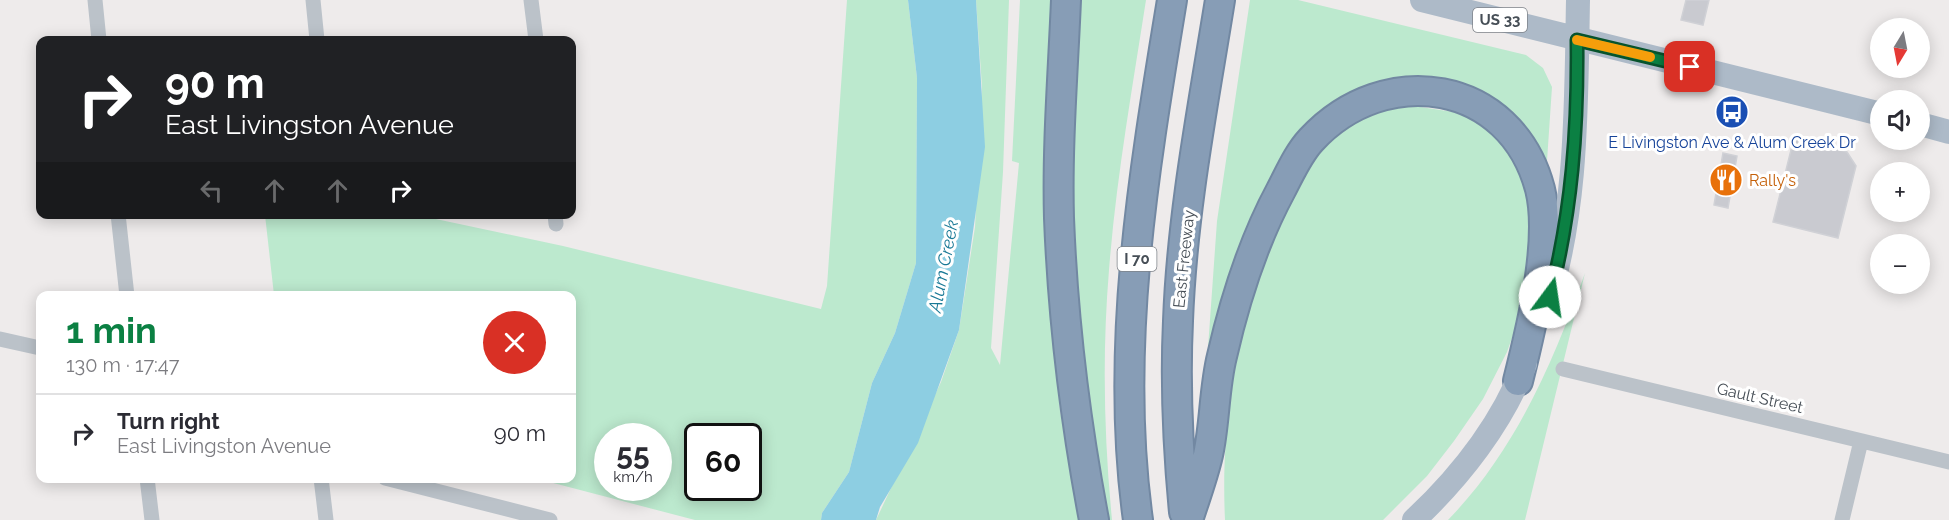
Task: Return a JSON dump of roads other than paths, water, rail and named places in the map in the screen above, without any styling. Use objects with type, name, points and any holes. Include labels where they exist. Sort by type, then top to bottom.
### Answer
[{"type":"highway","points":[[1066,0],[1059,215],[1064,310],[1072,391],[1094,520]]},
{"type":"highway","name":"I 70","points":[[1138,520],[1133,481],[1130,399],[1132,314],[1147,153],[1172,0]]},
{"type":"highway","name":"East Freeway","points":[[1187,520],[1178,428],[1178,319],[1192,183],[1219,2]]},
{"type":"highway","points":[[1187,520],[1208,454],[1227,337],[1243,276],[1272,206],[1298,157],[1311,140],[1344,113],[1362,103],[1400,90],[1429,89],[1447,93],[1464,99],[1495,119],[1524,150],[1540,188],[1543,234],[1535,310],[1518,381]]},
{"type":"main road","name":"US 33","points":[[1422,0],[1870,111]]},
{"type":"main road","points":[[1414,520],[1460,472],[1485,437],[1518,381],[1550,297],[1568,214],[1577,104],[1578,0]]},
{"type":"main road","points":[[1930,127],[1949,132]]},
{"type":"street","points":[[95,0],[99,36]]},
{"type":"street","points":[[313,0],[317,36]]},
{"type":"street","points":[[531,0],[536,36]]},
{"type":"street","points":[[119,219],[126,291]]},
{"type":"street","points":[[0,339],[36,347]]},
{"type":"street","name":"Gault Street","points":[[1563,369],[1949,462]]},
{"type":"street","points":[[1842,520],[1861,441]]},
{"type":"street","points":[[148,483],[152,520]]},
{"type":"street","points":[[322,483],[326,520]]},
{"type":"street","points":[[405,483],[550,520]]},
{"type":"water","name":"Alum Creek","points":[[908,0],[976,0],[985,147],[959,330],[918,443],[880,507],[876,520],[821,520],[822,513],[849,472],[872,383],[895,333],[916,263],[917,78]]},
{"type":"place","name":"E Livingston Ave & Alum Creek Dr","points":[[1732,112]]},
{"type":"place","name":"Rally's","points":[[1726,180]]}]
